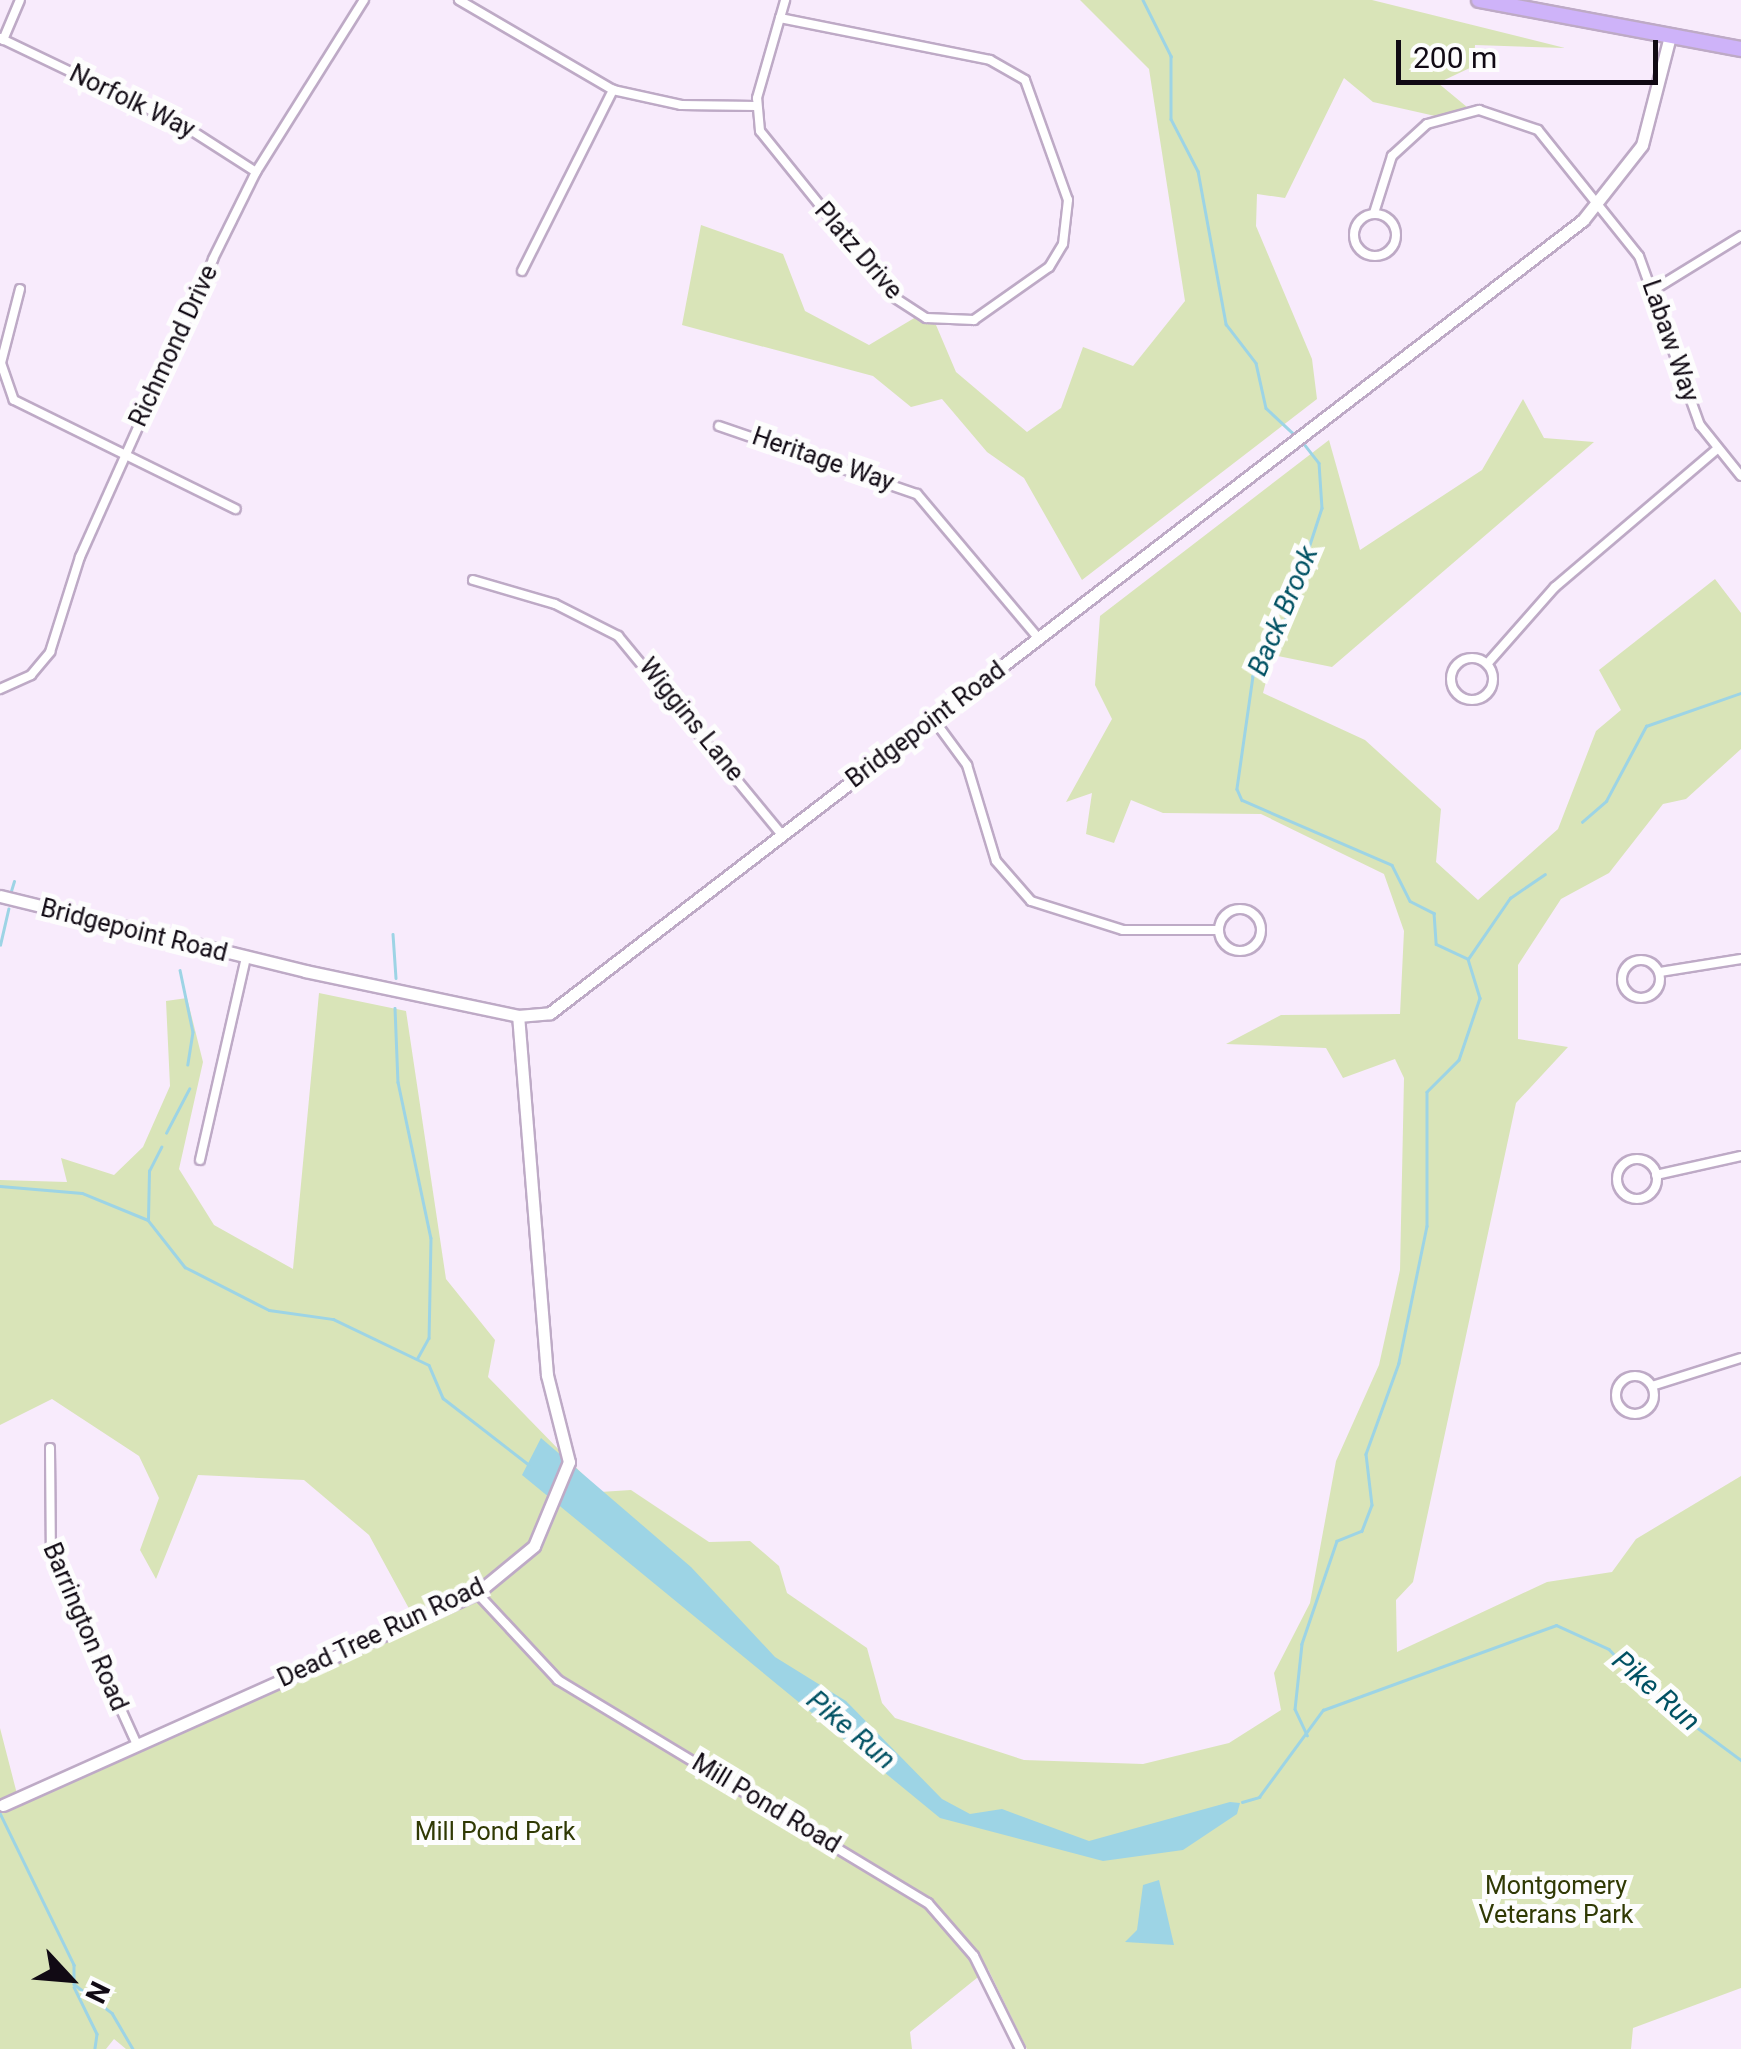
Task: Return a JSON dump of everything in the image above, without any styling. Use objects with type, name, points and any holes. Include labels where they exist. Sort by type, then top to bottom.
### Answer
[{"type":"highway","points":[[1478,0],[1741,49]]},
{"type":"street","points":[[1,39],[20,0]]},
{"type":"street","name":"Richmond Drive","points":[[0,690],[31,675],[50,652],[123,456],[256,172],[364,0]]},
{"type":"street","points":[[458,0],[613,90],[681,105],[756,106],[785,0]]},
{"type":"street","name":"Platz Drive","points":[[756,106],[774,153],[894,297],[926,318],[988,313],[1063,244],[1068,200],[1025,80],[990,60],[780,18]]},
{"type":"street","name":"Bridgepoint Road","points":[[0,896],[246,958],[518,1016],[560,1008],[1601,204],[1649,128],[1670,36]]},
{"type":"street","name":"Norfolk Way","points":[[1,39],[172,120],[256,172]]},
{"type":"street","points":[[522,272],[613,90]]},
{"type":"street","name":"Labaw Way","points":[[1374,214],[1382,176],[1406,140],[1444,116],[1479,110],[1538,130],[1601,204],[1655,290],[1716,450],[1741,476]]},
{"type":"street","name":"Labaw Way","points":[[1374,214],[1396,234],[1376,256],[1354,240],[1360,219],[1374,214]]},
{"type":"street","points":[[1655,290],[1741,236]]},
{"type":"street","points":[[20,289],[1,363],[14,400],[236,509]]},
{"type":"street","name":"Heritage Way","points":[[719,426],[917,494],[1039,639]]},
{"type":"street","points":[[1487,664],[1493,677],[1484,696],[1458,695],[1457,664],[1487,664],[1555,587],[1716,450]]},
{"type":"street","name":"Wiggins Lane","points":[[473,580],[568,609],[631,647],[783,836]]},
{"type":"street","points":[[934,720],[967,764],[996,861],[1031,902],[1123,930],[1219,930],[1242,951],[1261,926],[1242,908],[1219,930]]},
{"type":"street","points":[[200,1160],[246,958]]},
{"type":"street","points":[[1660,972],[1648,998],[1622,984],[1638,959],[1660,972],[1741,959]]},
{"type":"street","name":"Dead Tree Run Road","points":[[2,1805],[476,1593],[528,1553],[568,1465],[556,1415],[518,1016]]},
{"type":"street","points":[[1656,1174],[1637,1159],[1617,1181],[1640,1198],[1656,1174],[1741,1156]]},
{"type":"street","points":[[1652,1386],[1643,1412],[1618,1403],[1624,1380],[1652,1386],[1741,1358]]},
{"type":"street","name":"Barrington Road","points":[[50,1448],[51,1555],[137,1744]]},
{"type":"street","name":"Mill Pond Road","points":[[476,1593],[558,1680],[928,1903],[974,1956],[1020,2049]]},
{"type":"green space","points":[[1080,0],[1372,0],[1565,48],[1475,45],[1474,66],[1438,83],[1473,112],[1444,118],[1373,102],[1344,78],[1285,198],[1257,194],[1256,226],[1312,359],[1317,399],[1082,580],[1024,478],[987,452],[942,399],[911,407],[873,376],[682,325],[701,225],[783,254],[805,311],[869,345],[916,317],[936,325],[956,372],[1027,432],[1061,408],[1083,347],[1133,366],[1185,301],[1149,69]]},
{"type":"green space","points":[[1523,399],[1544,438],[1594,442],[1332,667],[1273,655],[1263,693],[1365,740],[1441,809],[1436,862],[1478,900],[1558,829],[1596,731],[1621,710],[1599,670],[1715,579],[1741,613],[1741,749],[1686,799],[1663,804],[1609,873],[1561,899],[1518,965],[1518,1039],[1568,1047],[1516,1103],[1413,1582],[1396,1600],[1397,1652],[1547,1582],[1612,1572],[1636,1539],[1741,1476],[1741,1988],[1633,2028],[1631,2049],[1027,2049],[988,1969],[910,2032],[912,2049],[126,2049],[114,2039],[106,2049],[0,2049],[0,1728],[17,1794],[419,1627],[369,1535],[304,1480],[198,1475],[156,1579],[140,1550],[159,1498],[139,1456],[52,1399],[0,1425],[0,1180],[67,1182],[61,1158],[114,1175],[143,1147],[170,1086],[166,1001],[187,998],[203,1062],[179,1169],[214,1225],[293,1269],[319,993],[406,1011],[446,1279],[495,1340],[488,1377],[600,1492],[631,1490],[709,1542],[750,1541],[779,1566],[787,1593],[867,1648],[882,1703],[895,1718],[1024,1760],[1143,1764],[1229,1743],[1281,1710],[1274,1673],[1310,1603],[1336,1461],[1379,1365],[1400,1270],[1404,1078],[1395,1059],[1343,1078],[1326,1048],[1226,1044],[1281,1015],[1400,1014],[1404,931],[1384,874],[1261,814],[1163,813],[1131,800],[1114,843],[1086,834],[1092,793],[1066,802],[1112,719],[1095,685],[1100,616],[1329,440],[1360,550],[1482,470]]},
{"type":"water","points":[[541,1438],[691,1567],[775,1657],[846,1701],[942,1799],[970,1814],[1002,1809],[1089,1841],[1230,1802],[1240,1803],[1237,1814],[1183,1850],[1103,1861],[940,1818],[522,1475]]},
{"type":"water","points":[[1159,1880],[1174,1945],[1125,1942],[1137,1930],[1143,1885]]},
{"type":"waterway","name":"Back Brook","points":[[1143,0],[1171,56],[1171,119],[1198,171],[1226,324],[1256,363],[1266,408],[1295,435]]},
{"type":"waterway","name":"Back Brook","points":[[1301,440],[1319,463],[1322,508],[1285,621],[1253,676],[1237,789],[1242,800],[1392,865],[1410,901],[1434,913],[1436,944],[1468,959],[1480,998],[1459,1060],[1427,1092],[1427,1226],[1399,1363],[1366,1454],[1372,1505],[1362,1531],[1337,1541],[1302,1644],[1295,1709],[1307,1735]]},
{"type":"waterway","points":[[1582,822],[1606,801],[1646,726],[1741,693]]},
{"type":"waterway","points":[[1468,959],[1510,898],[1545,874]]},
{"type":"waterway","points":[[11,891],[14,881]]},
{"type":"waterway","points":[[0,945],[8,909]]},
{"type":"waterway","points":[[393,934],[396,978]]},
{"type":"waterway","points":[[180,970],[193,1032],[188,1065]]},
{"type":"waterway","points":[[395,1008],[398,1082],[431,1238],[429,1338],[418,1358]]},
{"type":"waterway","points":[[166,1133],[189,1089]]},
{"type":"waterway","points":[[148,1219],[149,1171],[161,1147]]},
{"type":"waterway","name":"Pike Run","points":[[0,1186],[82,1193],[148,1220],[185,1267],[269,1310],[333,1319],[429,1365],[443,1398],[528,1464]]},
{"type":"waterway","name":"Pike Run","points":[[1242,1802],[1259,1797],[1323,1710],[1556,1625],[1609,1649],[1648,1691],[1741,1760]]},
{"type":"waterway","points":[[0,1813],[74,1965],[74,1984],[112,2013],[133,2049]]},
{"type":"waterway","points":[[74,1987],[97,2034],[95,2049]]},
{"type":"park label","name":"Mill Pond Park","points":[[495,1832]]},
{"type":"park label","name":"Montgomery Veterans Park","points":[[1556,1902]]}]
